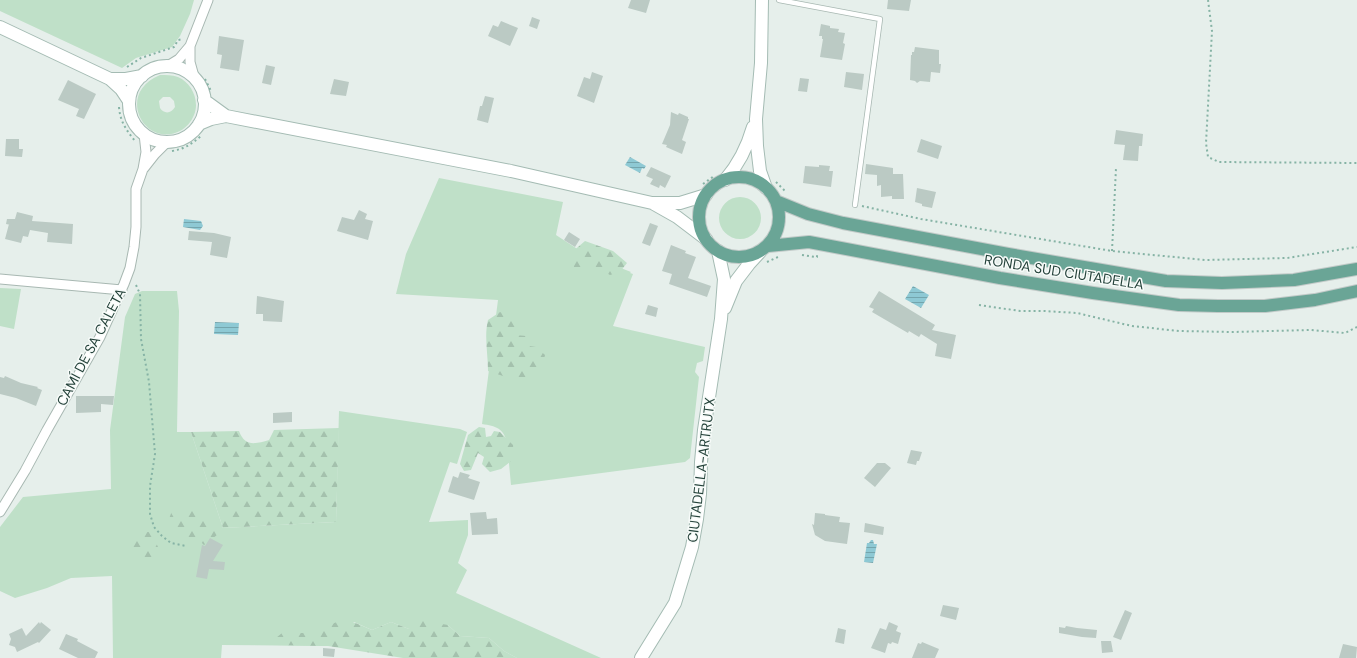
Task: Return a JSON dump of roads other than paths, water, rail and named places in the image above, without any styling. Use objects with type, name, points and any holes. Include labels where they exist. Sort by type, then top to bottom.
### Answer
[{"type":"main road","points":[[721,177],[750,178],[761,183],[771,185],[779,213],[779,225],[775,236],[764,249],[750,256],[728,256],[718,251],[706,240],[701,229],[699,217],[701,192],[714,186],[721,177]]},
{"type":"main road","name":"RONDA SUD CIUTADELLA","points":[[776,201],[808,214],[843,223],[1008,254],[1166,281],[1222,283],[1294,280],[1357,269]]},
{"type":"main road","name":"RONDA SUD CIUTADELLA","points":[[764,249],[809,242],[1093,294],[1179,304],[1264,306],[1315,300],[1357,291]]},
{"type":"street","points":[[208,0],[179,59],[166,67],[149,71],[142,76],[132,89],[129,100],[130,115],[134,123],[144,134],[167,147],[202,128],[212,119],[226,116],[511,172],[652,203],[680,203],[701,192]]},
{"type":"street","points":[[762,0],[761,62],[756,119],[760,171],[771,185]]},
{"type":"street","points":[[0,27],[110,79],[121,89],[129,100]]},
{"type":"street","points":[[188,42],[190,62],[199,78],[202,92],[226,116]]},
{"type":"street","points":[[166,67],[181,70],[199,78]]},
{"type":"street","points":[[110,79],[126,79],[142,76]]},
{"type":"street","points":[[202,128],[204,112],[209,98]]},
{"type":"street","points":[[721,177],[738,164],[744,154],[756,119]]},
{"type":"street","name":"CAMÍ DE SA CALETA","points":[[0,512],[25,471],[100,336],[122,290],[130,268],[134,247],[136,227],[136,189],[143,169],[146,152],[144,134]]},
{"type":"street","name":"CAMÍ DE SA CALETA","points":[[143,169],[155,154],[167,147]]},
{"type":"street","points":[[652,203],[677,217],[706,240]]},
{"type":"street","name":"CIUTADELLA-ARTRUTX","points":[[721,319],[736,281],[749,264],[764,249]]},
{"type":"street","name":"CIUTADELLA-ARTRUTX","points":[[640,658],[675,603],[692,547],[698,513],[704,430],[721,319],[724,279],[718,251]]},
{"type":"street","points":[[0,279],[122,290]]},
{"type":"lane","points":[[779,0],[880,19],[855,205]]},
{"type":"water","points":[[630,157],[646,166],[644,169],[642,168],[640,173],[625,165]]},
{"type":"water","points":[[184,219],[201,221],[203,226],[200,230],[183,227]]},
{"type":"water","points":[[913,286],[929,295],[921,308],[905,299]]},
{"type":"water","points":[[215,322],[239,323],[238,335],[214,334]]},
{"type":"water","points":[[873,540],[874,544],[877,544],[873,563],[864,562],[867,543]]}]
